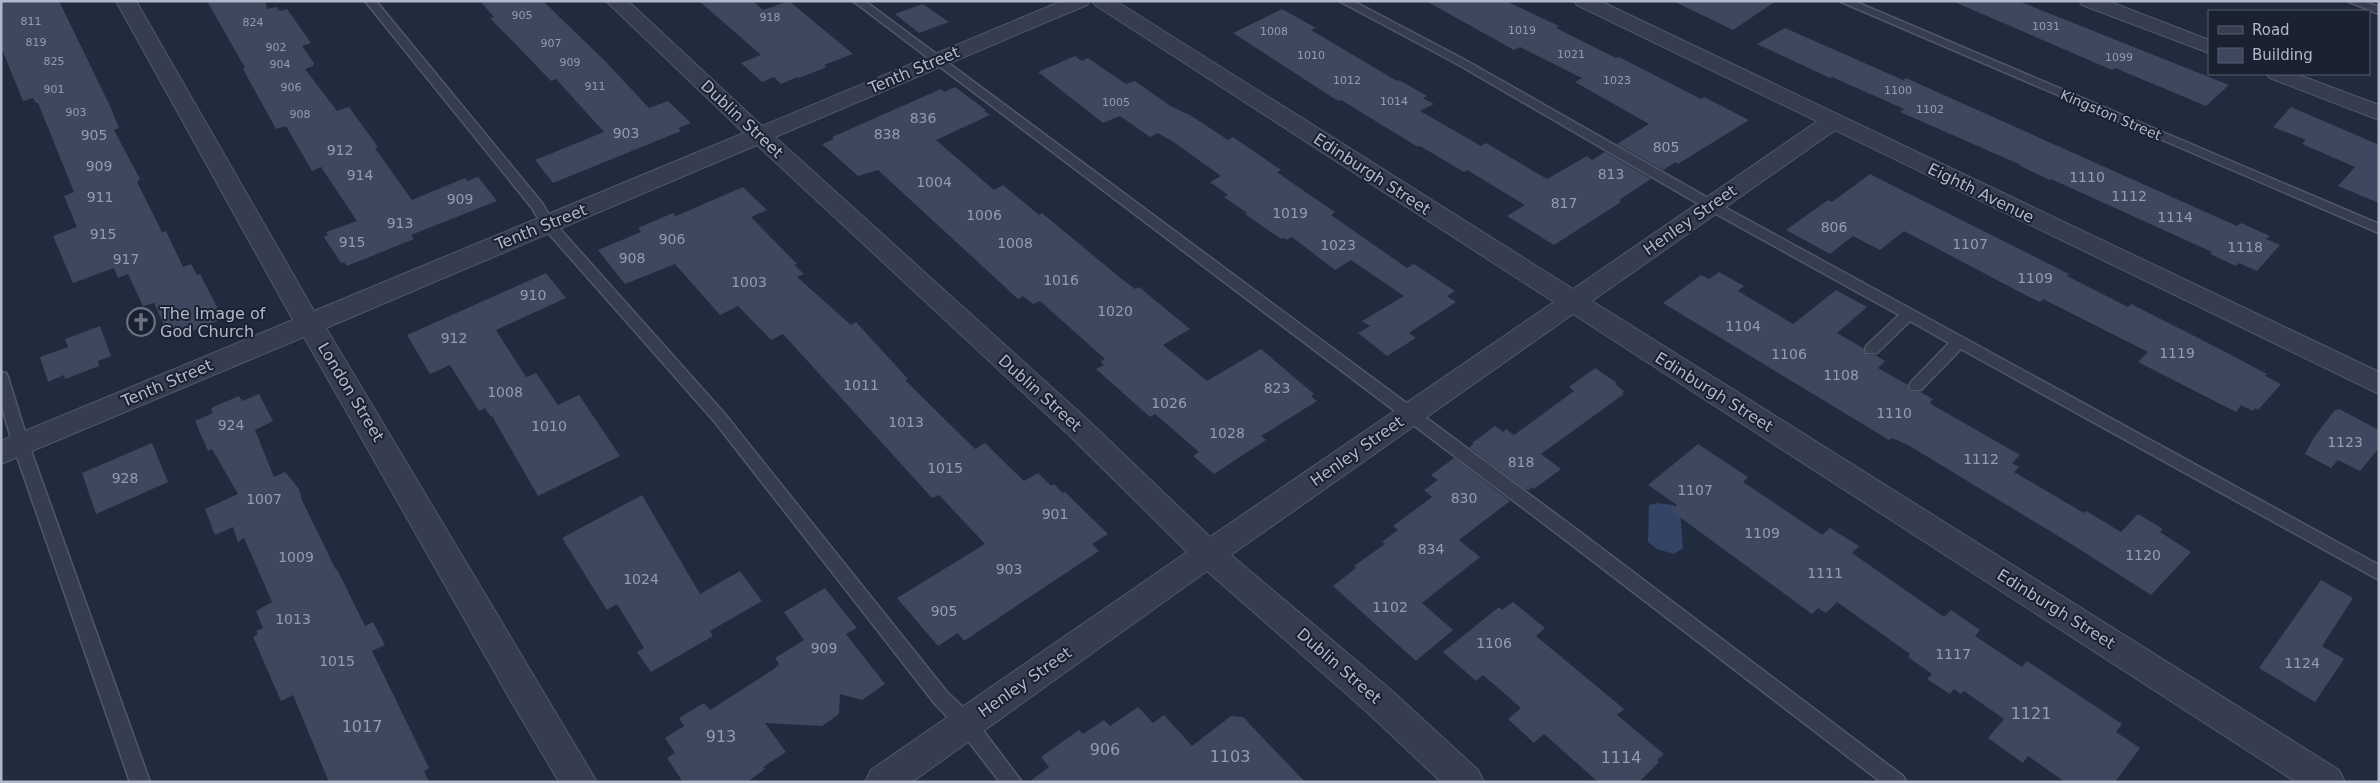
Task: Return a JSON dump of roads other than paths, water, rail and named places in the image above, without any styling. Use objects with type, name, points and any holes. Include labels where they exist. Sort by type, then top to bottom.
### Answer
[{"type":"street","name":"London Street","points":[[126,1],[298,308],[398,472],[519,684],[579,782]]},
{"type":"street","name":"Dublin Street","points":[[616,1],[874,242],[1080,429],[1208,554],[1379,702],[1466,782]]},
{"type":"street","name":"Tenth Street","points":[[11,449],[1080,1]]},
{"type":"street","name":"Edinburgh Street","points":[[1102,1],[2327,782]]},
{"type":"street","name":"Eighth Avenue","points":[[1584,1],[2379,384]]},
{"type":"street","points":[[2089,1],[2208,47]]},
{"type":"street","points":[[2280,75],[2379,113]]},
{"type":"street","name":"Henley Street","points":[[883,782],[1409,414],[1833,121]]},
{"type":"lane","points":[[370,1],[537,206],[548,224],[719,417],[934,690],[966,724],[1012,782]]},
{"type":"lane","points":[[858,1],[935,61],[1409,414],[1896,782]]},
{"type":"lane","points":[[1344,1],[1463,63],[1712,206],[2379,573]]},
{"type":"lane","name":"Kingston Street","points":[[1844,1],[2379,229]]},
{"type":"lane","points":[[2352,1],[2379,11]]},
{"type":"lane","points":[[1872,349],[1909,314]]},
{"type":"lane","points":[[1916,386],[1959,342]]},
{"type":"lane","points":[[1,377],[11,449],[140,782]]},
{"type":"water","points":[[1657,503],[1673,505],[1680,511],[1683,548],[1674,554],[1657,549],[1648,542],[1649,505]]},
{"type":"place","name":"The Image of God Church","points":[[141,322]]}]
